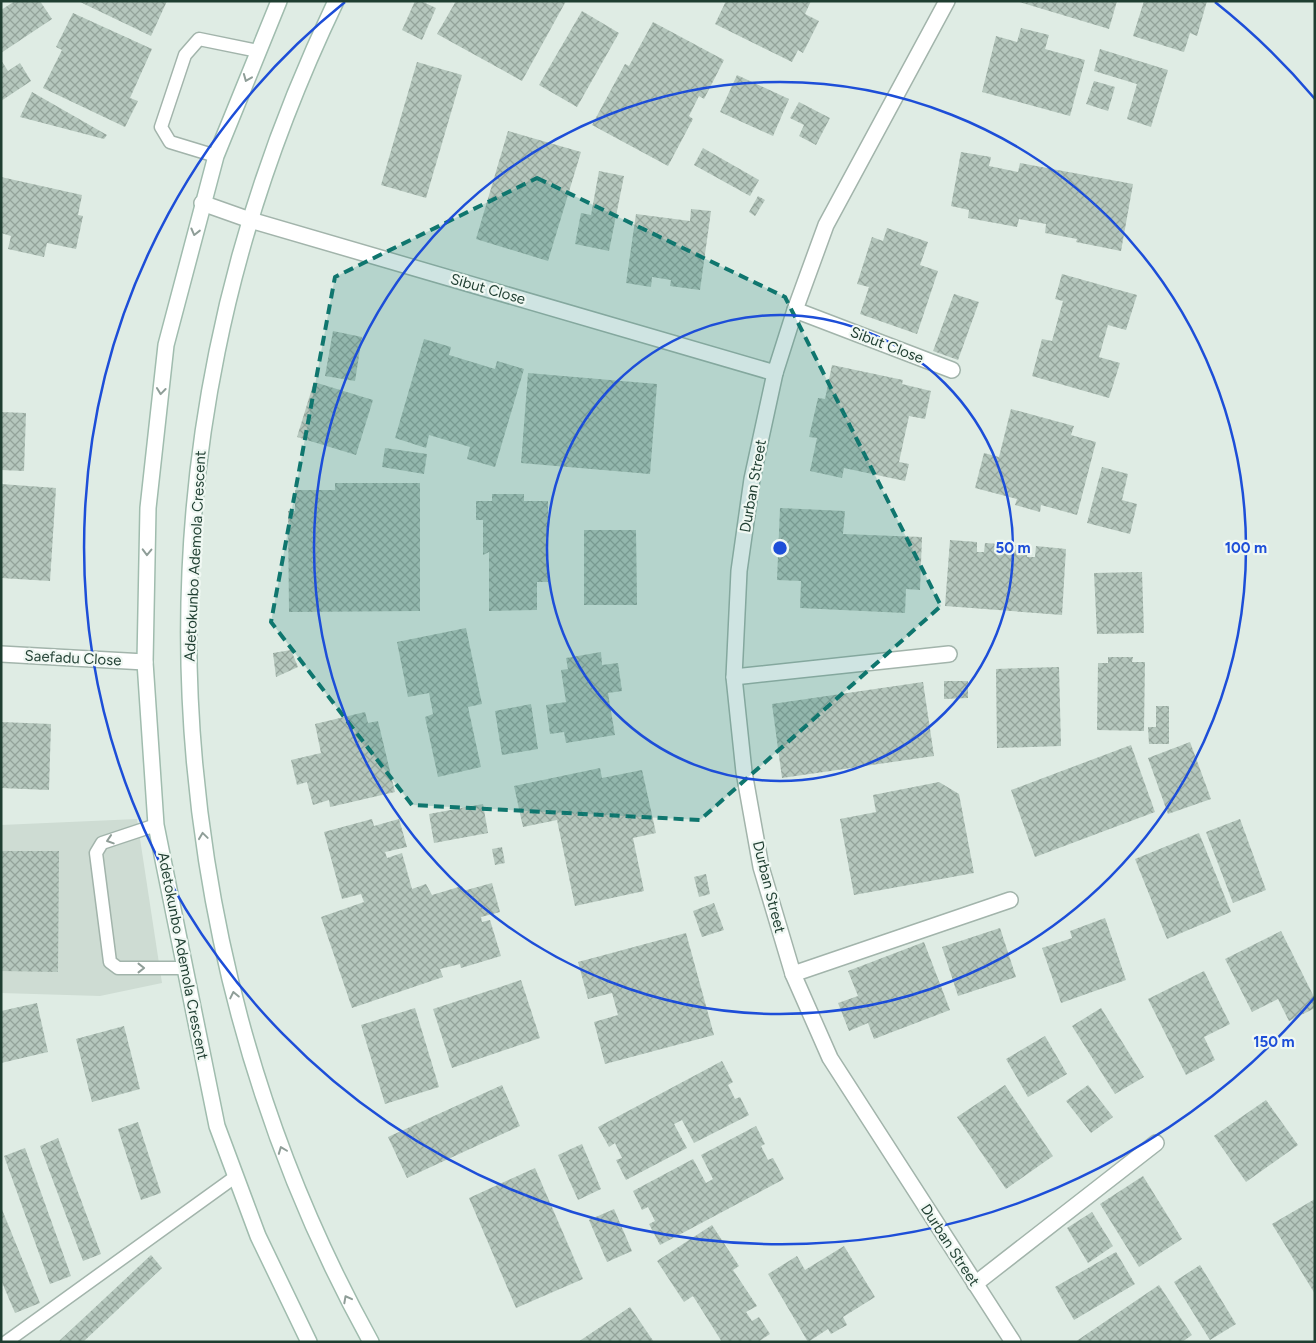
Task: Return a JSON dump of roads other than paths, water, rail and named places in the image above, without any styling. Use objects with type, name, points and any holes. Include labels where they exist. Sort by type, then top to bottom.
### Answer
[{"type":"street","name":"Adetokunbo Ademola Crescent","points":[[279,1],[216,156],[202,203],[166,345],[148,508],[145,662],[156,825],[217,1126],[258,1236],[309,1342]]},
{"type":"street","name":"Adetokunbo Ademola Crescent","points":[[336,1],[318,39],[278,137],[250,220],[217,351],[197,474],[187,643],[194,773],[211,889],[237,1007],[269,1117],[306,1212],[346,1296],[371,1342]]},
{"type":"street","name":"Durban Street","points":[[947,1],[826,224],[775,373],[752,478],[739,571],[734,677],[744,772],[761,867],[792,974],[830,1058],[1013,1342]]},
{"type":"street","name":"Sibut Close","points":[[202,203],[250,220],[775,373]]},
{"type":"street","name":"Sibut Close","points":[[795,310],[952,370]]},
{"type":"street","name":"Saefadu Close","points":[[1,654],[145,662]]},
{"type":"street","points":[[734,677],[949,654]]},
{"type":"street","points":[[792,974],[1010,900]]},
{"type":"street","points":[[975,1284],[1156,1142]]},
{"type":"lane","points":[[216,156],[170,142],[161,127],[185,55],[199,40],[258,51]]},
{"type":"lane","points":[[156,825],[102,843],[96,853],[110,962],[118,968],[185,968]]},
{"type":"lane","points":[[6,1342],[235,1177]]}]
